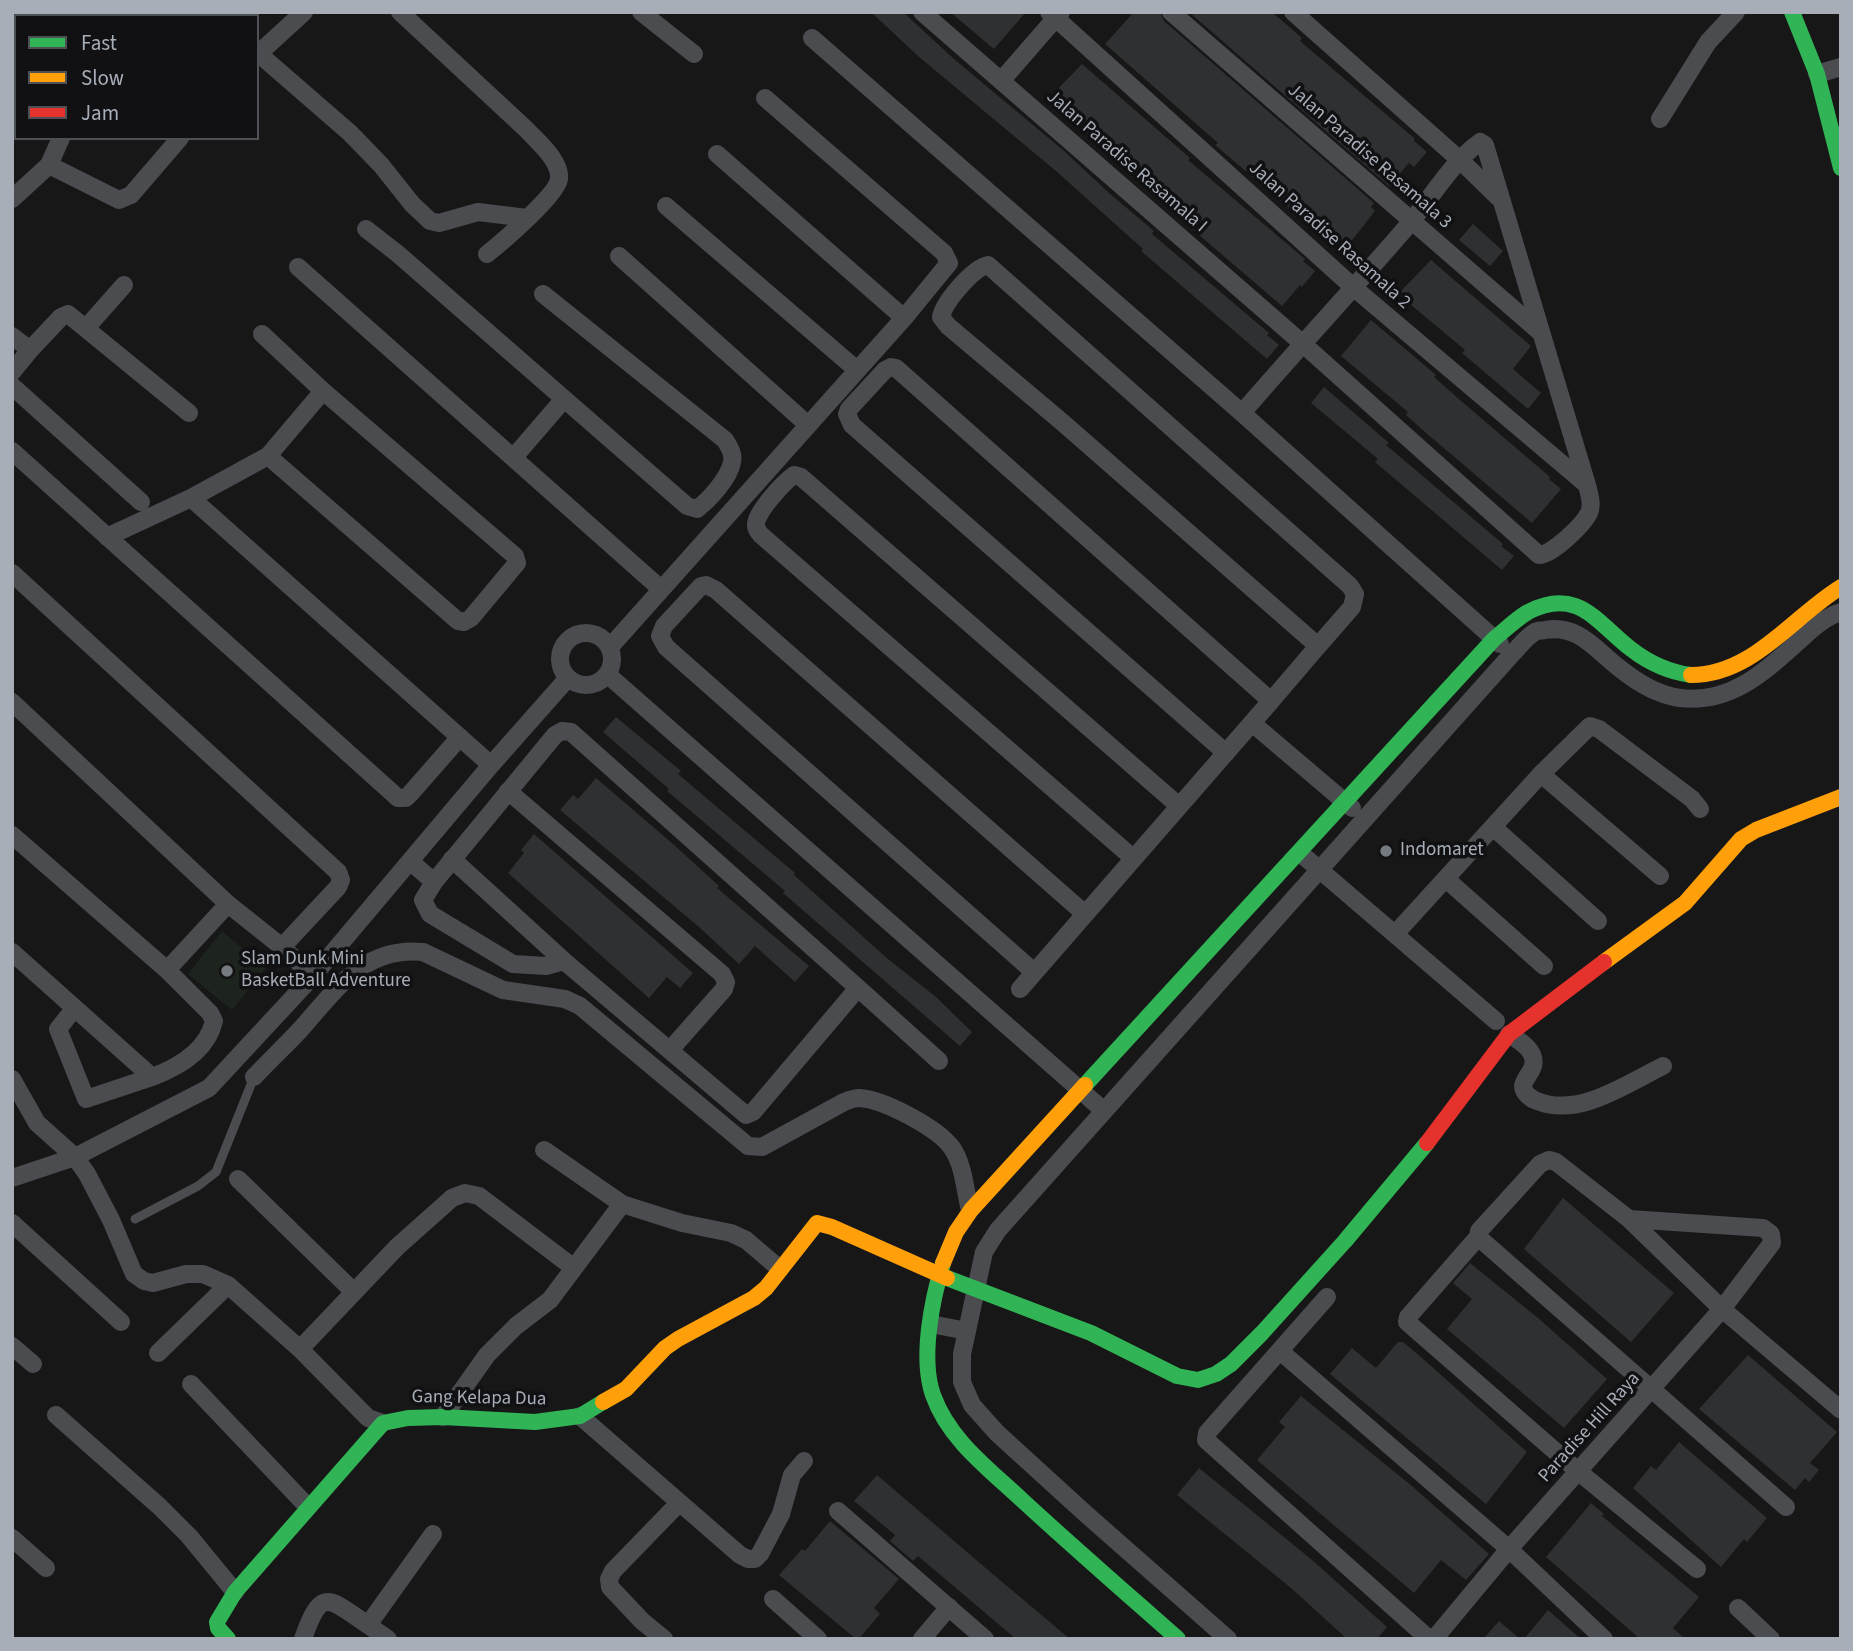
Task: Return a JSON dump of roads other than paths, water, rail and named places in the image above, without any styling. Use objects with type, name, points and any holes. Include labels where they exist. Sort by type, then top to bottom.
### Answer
[{"type":"street","points":[[259,54],[283,19],[304,12]]},
{"type":"street","points":[[400,12],[527,130],[553,160],[558,170],[557,185],[527,218],[487,254]]},
{"type":"street","points":[[640,12],[694,54]]},
{"type":"street","name":"Jalan Paradise Rasamala I","points":[[922,12],[1303,344],[1539,555],[1555,550],[1588,514],[1590,499],[1587,485]]},
{"type":"street","name":"Jalan Paradise Rasamala 3","points":[[1171,12],[1540,332]]},
{"type":"street","points":[[1293,12],[1461,161],[1501,200]]},
{"type":"street","points":[[1660,119],[1708,42],[1736,12]]},
{"type":"street","points":[[1792,12],[1817,74],[1841,167]]},
{"type":"street","points":[[1001,80],[1055,14]]},
{"type":"street","name":"Jalan Paradise Rasamala 2","points":[[1055,14],[1353,287],[1587,485]]},
{"type":"street","points":[[812,38],[1242,413],[1512,654]]},
{"type":"street","points":[[259,56],[350,133],[430,221],[439,223],[478,212],[527,218]]},
{"type":"street","points":[[1817,74],[1841,67]]},
{"type":"street","points":[[610,647],[904,318],[949,263],[948,258],[765,97]]},
{"type":"street","points":[[12,199],[49,165],[60,140]]},
{"type":"street","points":[[49,165],[119,200],[131,195],[178,140]]},
{"type":"street","points":[[1242,413],[1478,143],[1485,145],[1587,485]]},
{"type":"street","points":[[717,154],[904,318]]},
{"type":"street","points":[[666,206],[856,370]]},
{"type":"street","points":[[366,229],[693,509],[702,505],[732,462],[731,450],[725,440],[543,294]]},
{"type":"street","points":[[619,256],[808,425]]},
{"type":"street","points":[[1020,989],[1352,607],[1355,594],[1350,586],[993,268],[988,265],[976,269],[944,306],[942,317],[948,326],[1318,646]]},
{"type":"street","points":[[298,267],[662,589]]},
{"type":"street","points":[[86,328],[124,285]]},
{"type":"street","points":[[12,372],[30,349],[64,314],[68,314],[189,413]]},
{"type":"street","points":[[262,334],[323,391],[515,556],[517,563],[471,618],[464,622],[458,621],[268,456]]},
{"type":"street","points":[[12,336],[30,349]]},
{"type":"street","points":[[1226,752],[852,425],[847,414],[849,409],[885,370],[896,368],[1271,701]]},
{"type":"street","points":[[12,386],[141,502]]},
{"type":"street","points":[[107,537],[191,498],[268,456],[323,391]]},
{"type":"street","points":[[514,457],[564,399]]},
{"type":"street","points":[[12,452],[398,797],[406,798],[460,737]]},
{"type":"street","points":[[1133,858],[761,535],[756,528],[759,514],[787,480],[794,475],[801,477],[1179,806]]},
{"type":"street","points":[[191,498],[491,765]]},
{"type":"street","points":[[12,573],[338,873],[341,880],[338,887],[282,947]]},
{"type":"street","points":[[1034,972],[666,647],[660,636],[664,626],[701,586],[716,590],[1085,914]]},
{"type":"street","points":[[1178,1639],[1063,1539],[960,1441],[944,1420],[927,1375],[931,1324],[939,1275],[954,1235],[970,1210],[1079,1091],[1494,639],[1522,615],[1538,607],[1570,603],[1583,606],[1620,640],[1655,664],[1672,671],[1701,675],[1721,672],[1756,653],[1841,587]]},
{"type":"street","points":[[1228,1639],[997,1433],[972,1405],[962,1382],[962,1354],[984,1252],[998,1230],[1103,1110],[1512,654],[1535,632],[1556,628],[1574,631],[1626,673],[1656,691],[1678,698],[1694,699],[1717,696],[1753,681],[1818,624],[1841,612]]},
{"type":"street","points":[[582,633],[598,636],[610,647],[612,661],[608,675],[597,683],[575,683],[568,678],[560,664],[560,656],[567,641],[582,633]]},
{"type":"street","points":[[608,675],[1103,1110]]},
{"type":"street","points":[[12,1178],[75,1157],[209,1088],[313,976],[568,678]]},
{"type":"street","points":[[12,702],[228,904],[313,976]]},
{"type":"street","points":[[1252,723],[1366,819]]},
{"type":"street","points":[[1395,934],[1541,774],[1587,728],[1594,727],[1692,799],[1700,808]]},
{"type":"street","points":[[564,961],[531,967],[513,964],[430,914],[423,900],[452,859],[555,735],[562,731],[571,732],[939,1061]]},
{"type":"street","points":[[1541,774],[1660,876]]},
{"type":"street","points":[[508,791],[722,974],[726,982],[724,989],[670,1050]]},
{"type":"street","points":[[939,1275],[1091,1333],[1177,1376],[1198,1380],[1216,1374],[1231,1364],[1262,1333],[1420,1152],[1503,1027],[1546,1004],[1685,903],[1741,839],[1756,830],[1841,797]]},
{"type":"street","points":[[1493,827],[1598,921]]},
{"type":"street","points":[[12,835],[167,970],[210,1013],[214,1021],[212,1029],[189,1060],[152,1077],[86,1099],[58,1029],[74,1009]]},
{"type":"street","points":[[1300,853],[1526,1045],[1532,1054],[1533,1065],[1523,1086],[1531,1099],[1541,1103],[1584,1104],[1663,1066]]},
{"type":"street","points":[[452,859],[564,961],[742,1113],[749,1115],[858,988]]},
{"type":"street","points":[[411,862],[434,882]]},
{"type":"street","points":[[1446,879],[1544,966]]},
{"type":"street","points":[[167,970],[228,904]]},
{"type":"street","points":[[12,952],[152,1077]]},
{"type":"street","points":[[254,1077],[356,970],[391,954],[423,952],[503,990],[565,999],[580,1006],[748,1146],[762,1147],[844,1101],[856,1098],[866,1099],[917,1119],[943,1138],[954,1150],[970,1210]]},
{"type":"street","points":[[12,1079],[37,1123],[75,1157],[111,1220],[134,1274],[153,1283],[186,1274],[203,1274],[228,1285],[300,1349],[368,1418],[383,1423],[235,1592],[217,1622],[218,1628],[228,1639]]},
{"type":"street","points":[[544,1150],[622,1204],[682,1223],[731,1233],[746,1240],[780,1269]]},
{"type":"street","points":[[1697,1569],[1579,1472],[1408,1322],[1408,1317],[1478,1237],[1479,1231],[1540,1164],[1549,1160],[1556,1162],[1629,1219],[1722,1309],[1841,1410]]},
{"type":"street","points":[[239,1179],[354,1291]]},
{"type":"street","points":[[300,1349],[397,1247],[452,1198],[465,1193],[479,1196],[574,1268]]},
{"type":"street","points":[[443,1417],[487,1355],[516,1326],[550,1300],[622,1204]]},
{"type":"street","name":"Paradise Hill Raya","points":[[1432,1639],[1722,1309],[1772,1243],[1771,1234],[1763,1228],[1629,1219]]},
{"type":"street","points":[[12,1223],[121,1322]]},
{"type":"street","name":"Gang Kelapa Dua","points":[[383,1423],[408,1418],[443,1417],[535,1422],[580,1416],[626,1389],[678,1339],[754,1298],[814,1225],[820,1223],[939,1275]]},
{"type":"street","points":[[1478,1237],[1786,1507]]},
{"type":"street","points":[[158,1353],[228,1285]]},
{"type":"street","points":[[1327,1297],[1207,1433],[1206,1440],[1432,1639]]},
{"type":"street","points":[[931,1324],[967,1331]]},
{"type":"street","points":[[12,1346],[33,1364]]},
{"type":"street","points":[[1280,1351],[1509,1549],[1604,1639]]},
{"type":"street","points":[[191,1384],[308,1507]]},
{"type":"street","points":[[57,1415],[170,1517],[235,1592]]},
{"type":"street","points":[[580,1416],[740,1555],[748,1559],[755,1559],[760,1554],[781,1514],[792,1475],[804,1461]]},
{"type":"street","points":[[664,1639],[642,1621],[610,1587],[609,1579],[613,1571],[679,1503]]},
{"type":"street","points":[[838,1511],[985,1639]]},
{"type":"street","points":[[1063,1539],[1087,1515]]},
{"type":"street","points":[[368,1625],[433,1534]]},
{"type":"street","points":[[12,1538],[46,1568]]},
{"type":"street","points":[[773,1599],[818,1639]]},
{"type":"street","points":[[303,1639],[317,1608],[324,1602],[331,1601],[388,1639]]},
{"type":"street","points":[[922,1639],[949,1608]]},
{"type":"street","points":[[1738,1608],[1771,1639]]},
{"type":"lane","points":[[135,1219],[198,1186],[216,1172],[254,1077]]},
{"type":"place","name":"Indomaret","points":[[1386,851]]},
{"type":"place","name":"Slam Dunk Mini BasketBall Adventure","points":[[227,971]]}]
